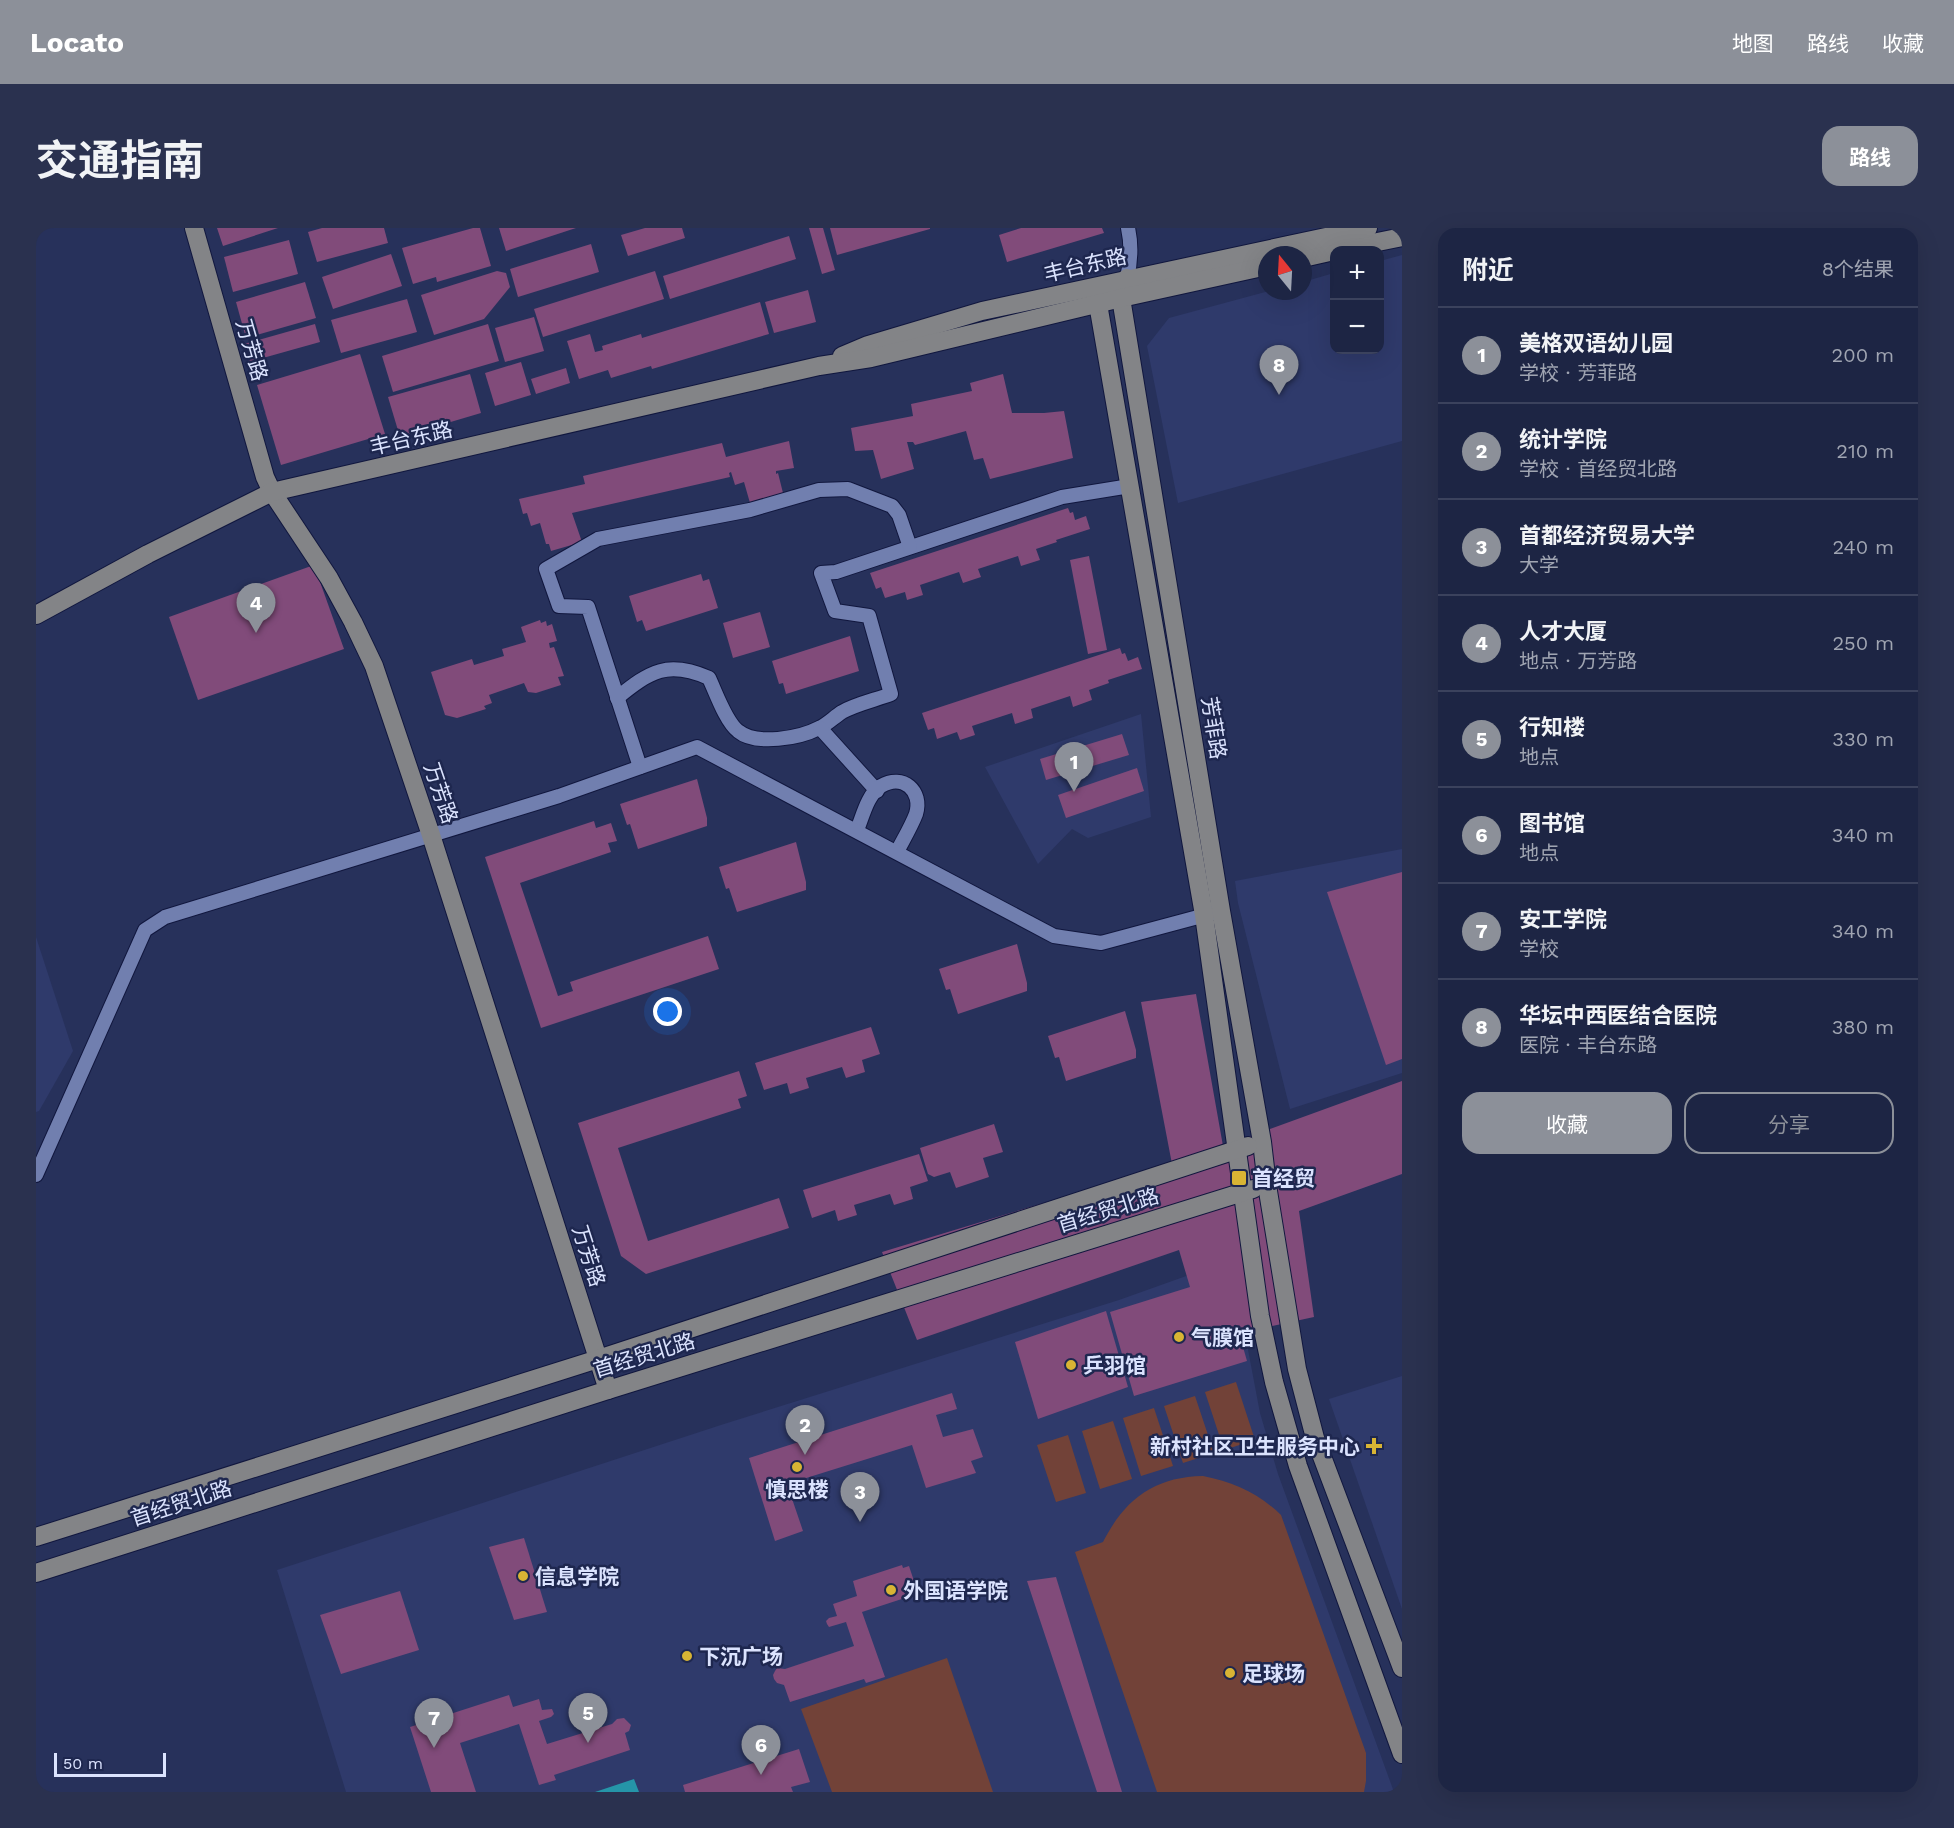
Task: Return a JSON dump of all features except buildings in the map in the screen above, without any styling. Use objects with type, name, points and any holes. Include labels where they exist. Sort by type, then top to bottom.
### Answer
[{"type":"street","name":"万芳路","points":[[194,228],[260,461],[272,492],[329,578],[374,666],[431,835],[608,1390]]},
{"type":"street","name":"芳菲路","points":[[1128,228],[1131,240],[1131,260],[1121,298],[1212,913],[1243,1192],[1262,1322],[1274,1382],[1298,1466],[1402,1754]]},
{"type":"street","name":"丰台东路","points":[[819,366],[868,345],[982,311],[1368,228]]},
{"type":"street","points":[[1360,246],[1402,237]]},
{"type":"street","points":[[1312,256],[1330,252]]},
{"type":"street","name":"丰台东路","points":[[36,615],[148,554],[272,492],[819,366],[871,358],[1258,268]]},
{"type":"street","points":[[1098,304],[1127,278]]},
{"type":"street","name":"芳菲路","points":[[1098,304],[1130,486],[1212,913],[1262,1142],[1297,1369],[1315,1438],[1402,1668]]},
{"type":"street","points":[[617,698],[638,682],[665,668],[693,671],[709,678],[731,724],[745,736],[791,738],[820,728],[843,711],[891,694],[868,616],[835,610],[821,573],[836,572],[1062,497],[1130,486]]},
{"type":"street","points":[[640,767],[588,607],[559,606],[546,569],[598,539],[750,510],[819,490],[848,489],[892,506],[899,515],[910,547]]},
{"type":"street","points":[[820,728],[877,790]]},
{"type":"street","points":[[36,1174],[145,930],[165,917],[559,796],[698,747],[1054,936],[1101,943],[1212,913]]},
{"type":"street","points":[[857,831],[872,795],[877,790],[893,782],[906,783],[914,790],[917,797],[916,813],[897,852]]},
{"type":"street","name":"首经贸北路","points":[[36,1537],[598,1359],[1262,1142]]},
{"type":"street","name":"首经贸北路","points":[[36,1573],[608,1390],[1267,1185]]},
{"type":"street","points":[[1262,1322],[1273,1313],[1280,1312],[1288,1315]]},
{"type":"shaded area","points":[[1402,255],[1402,441],[1178,503],[1147,346],[1169,318],[1258,294],[1258,300],[1312,300],[1312,279],[1330,274],[1330,354],[1384,354],[1384,260]]},
{"type":"shaded area","points":[[1141,714],[1151,817],[1088,838],[1072,829],[1038,864],[985,767]]},
{"type":"shaded area","points":[[1402,849],[1402,1073],[1290,1109],[1238,903],[1235,881]]},
{"type":"shaded area","points":[[36,937],[73,1051],[39,1111],[36,1112]]},
{"type":"shaded area","points":[[1231,1260],[1260,1413],[1278,1474],[1394,1792],[346,1792],[277,1570],[724,1424],[1119,1300]]},
{"type":"shaded area","name":"新村社区卫生服务中心","points":[[1402,1376],[1402,1609],[1329,1399]]},
{"type":"shaded area","points":[[1236,1382],[1255,1440],[1224,1450],[1205,1392]]},
{"type":"shaded area","points":[[1195,1396],[1214,1453],[1183,1463],[1164,1406]]},
{"type":"shaded area","points":[[1154,1408],[1173,1466],[1141,1476],[1123,1418]]},
{"type":"shaded area","points":[[1113,1421],[1132,1479],[1100,1489],[1082,1431]]},
{"type":"shaded area","points":[[1068,1435],[1086,1493],[1056,1502],[1037,1445]]},
{"type":"shaded area","points":[[1203,1476],[1245,1490],[1263,1500],[1281,1515],[1366,1753],[1364,1792],[1157,1792],[1075,1552],[1103,1542],[1121,1514],[1143,1493],[1170,1481]]},
{"type":"shaded area","points":[[947,1658],[993,1792],[832,1792],[801,1709]]},
{"type":"shaded area","points":[[634,1779],[639,1792],[595,1792]]},
{"type":"place","name":"华坛中西医结合医院","points":[[1279,395]]},
{"type":"place","name":"人才大厦","points":[[256,633]]},
{"type":"place","name":"美格双语幼儿园","points":[[1074,792]]},
{"type":"place","name":"首经贸","points":[[1239,1178]]},
{"type":"place","name":"气膜馆","points":[[1179,1337]]},
{"type":"place","name":"乒羽馆","points":[[1071,1365]]},
{"type":"place","name":"新村社区卫生服务中心","points":[[1374,1446]]},
{"type":"place","name":"统计学院","points":[[805,1455]]},
{"type":"place","name":"慎思楼","points":[[797,1467]]},
{"type":"place","name":"首都经济贸易大学","points":[[860,1522]]},
{"type":"place","name":"信息学院","points":[[523,1576]]},
{"type":"place","name":"外国语学院","points":[[891,1590]]},
{"type":"place","name":"下沉广场","points":[[687,1656]]},
{"type":"place","name":"足球场","points":[[1230,1673]]},
{"type":"place","name":"行知楼","points":[[588,1743]]},
{"type":"place","name":"安工学院","points":[[434,1748]]},
{"type":"place","name":"图书馆","points":[[761,1775]]}]
